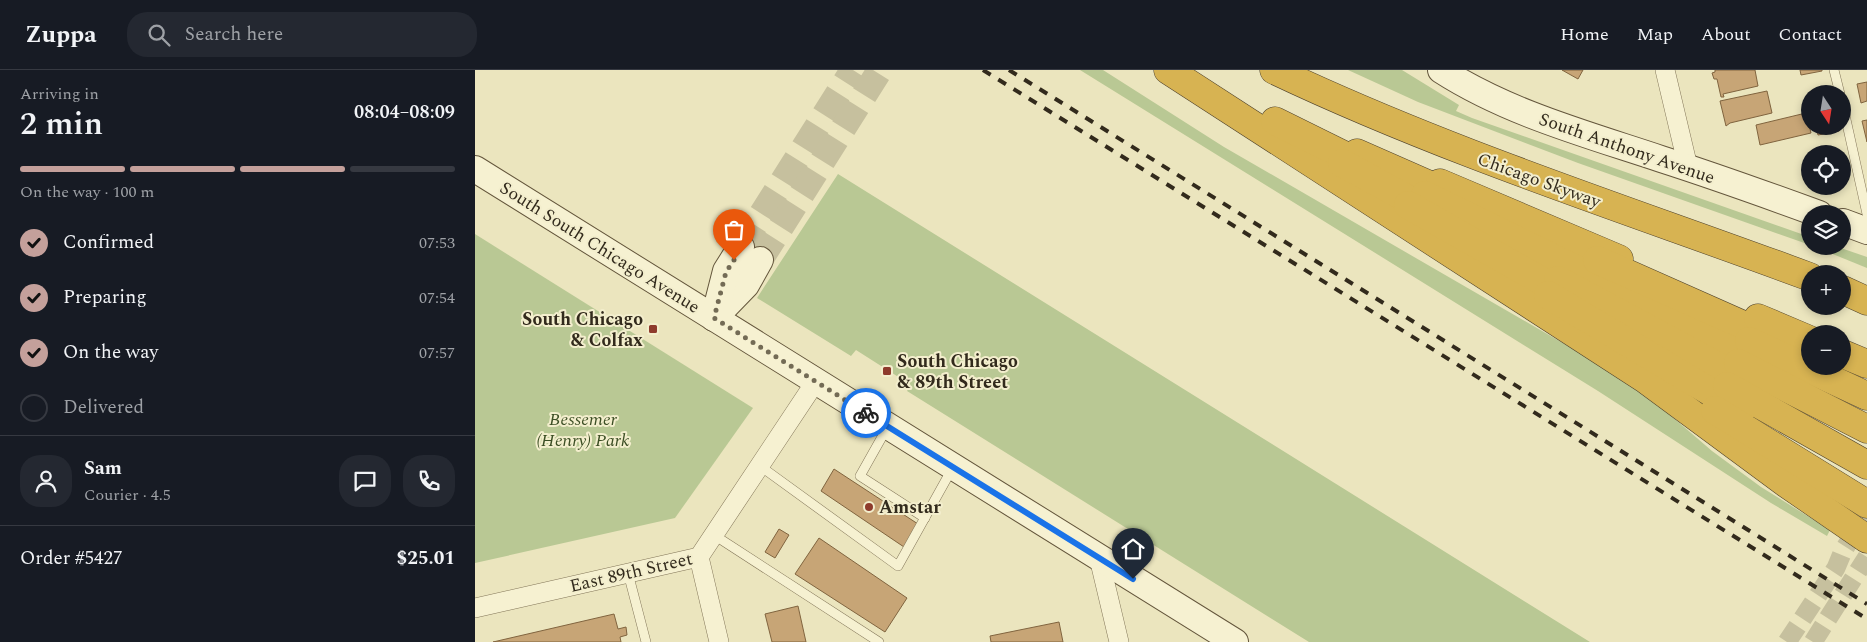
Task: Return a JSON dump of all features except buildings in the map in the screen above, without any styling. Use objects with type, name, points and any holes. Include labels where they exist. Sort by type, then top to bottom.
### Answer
[{"type":"highway","points":[[1170,70],[1801,336]]},
{"type":"highway","points":[[1170,70],[1801,350]]},
{"type":"highway","points":[[1170,70],[1867,396]]},
{"type":"highway","points":[[1170,70],[1867,412]]},
{"type":"highway","points":[[1170,70],[1867,429]]},
{"type":"highway","points":[[1170,70],[1867,447]]},
{"type":"highway","points":[[1170,70],[1867,465]]},
{"type":"highway","points":[[1170,70],[1867,485]]},
{"type":"highway","points":[[1170,70],[1867,504]]},
{"type":"highway","points":[[1170,70],[1867,522]]},
{"type":"highway","points":[[1170,70],[1645,379],[1787,484],[1867,540]]},
{"type":"highway","name":"Chicago Skyway","points":[[1274,70],[1356,109],[1472,156],[1801,274]]},
{"type":"highway","points":[[1851,294],[1867,301]]},
{"type":"highway","points":[[1851,357],[1867,364]]},
{"type":"highway","points":[[1851,373],[1867,380]]},
{"type":"main road","name":"South Anthony Avenue","points":[[1441,70],[1464,85],[1544,121],[1688,167],[1801,208]]},
{"type":"main road","name":"South South Chicago Avenue","points":[[475,169],[1235,642]]},
{"type":"main road","points":[[1851,225],[1867,231]]},
{"type":"main road","points":[[714,318],[726,272],[750,254]]},
{"type":"street","points":[[1665,70],[1688,167]]},
{"type":"street","name":"East 89th Street","points":[[475,608],[699,557],[816,381]]},
{"type":"street","points":[[699,557],[719,642]]},
{"type":"street","points":[[1099,558],[1119,642]]},
{"type":"lane","points":[[1834,70],[1838,85]]},
{"type":"lane","points":[[1849,135],[1867,214]]},
{"type":"lane","points":[[888,426],[860,476],[925,518]]},
{"type":"lane","points":[[760,466],[898,566],[953,467]]},
{"type":"lane","points":[[714,535],[879,642]]},
{"type":"lane","points":[[628,573],[646,642]]},
{"type":"green space","points":[[1080,70],[1103,70],[1224,147],[1618,375],[1669,414],[1712,451],[1761,487],[1830,530],[1827,536],[1771,503],[1598,391]]},
{"type":"green space","points":[[1348,70],[1402,70],[1459,105],[1456,111],[1472,118],[1801,234],[1801,242],[1578,163],[1418,102]]},
{"type":"green space","points":[[838,174],[1590,642],[1309,642],[907,391],[911,385],[856,350],[851,356],[757,298]]},
{"type":"green space","name":"Bessemer (Henry) Park","points":[[475,234],[753,408],[675,518],[475,563]]},
{"type":"green space","points":[[1851,252],[1867,257],[1867,268],[1835,255],[1851,255]]},
{"type":"tunnel","points":[[741,247],[853,70]]},
{"type":"tunnel","points":[[760,260],[880,70]]},
{"type":"tunnel","points":[[1787,642],[1836,568],[1843,551],[1867,513]]},
{"type":"tunnel","points":[[1813,642],[1867,557]]},
{"type":"railway","points":[[983,70],[1867,619]]},
{"type":"railway","points":[[1009,70],[1867,604]]},
{"type":"way so far","points":[[734,260],[726,272],[714,318],[866,413]]},
{"type":"place","name":"South Chicago & Colfax","points":[[653,329]]},
{"type":"place","name":"South Chicago & 89th Street","points":[[887,371]]},
{"type":"place","name":"Amstar","points":[[869,507]]},
{"type":"route","points":[[866,413],[1133,579]]}]
